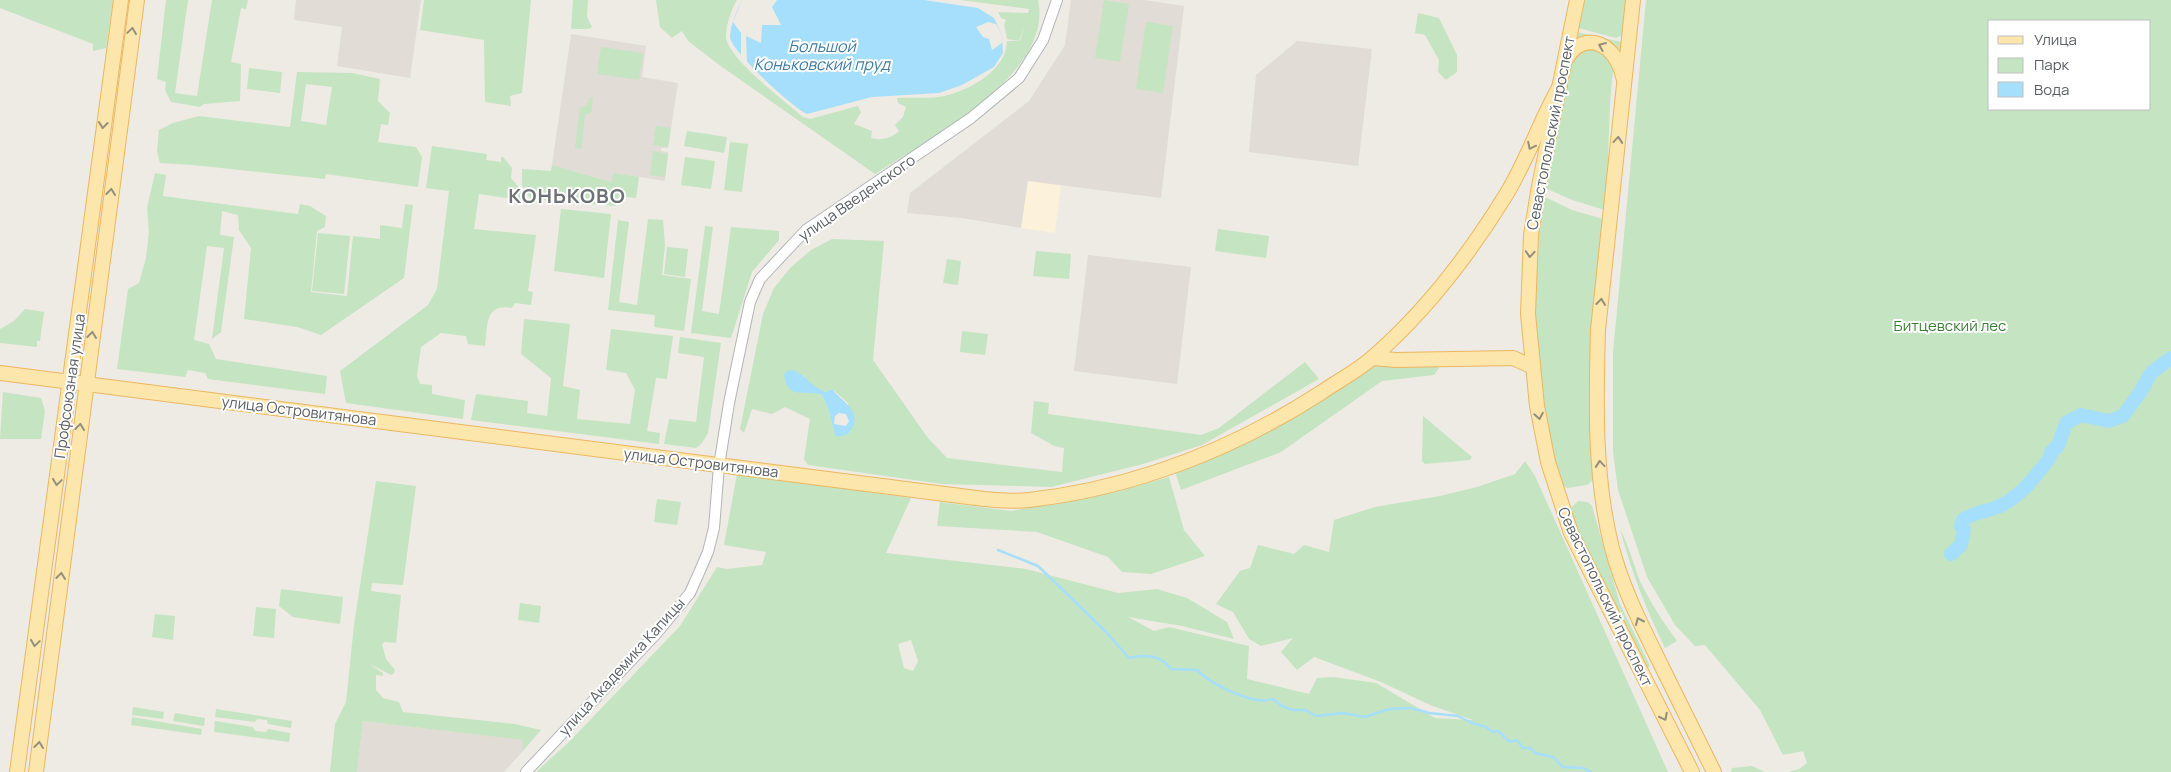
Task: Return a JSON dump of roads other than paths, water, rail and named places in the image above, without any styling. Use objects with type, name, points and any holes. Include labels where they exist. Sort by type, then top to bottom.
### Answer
[{"type":"main road","name":"Профсоюзная улица","points":[[17,772],[121,0]]},
{"type":"main road","name":"Профсоюзная улица","points":[[36,772],[137,0]]},
{"type":"main road","name":"Севастопольский проспект","points":[[1578,0],[1538,186],[1531,235],[1528,314],[1544,445],[1558,498],[1571,533],[1692,772]]},
{"type":"main road","name":"Севастопольский проспект","points":[[1633,0],[1598,330],[1598,437],[1605,511],[1612,548],[1640,622],[1714,772]]},
{"type":"main road","points":[[1564,61],[1578,46],[1589,43],[1602,45],[1611,51],[1617,60],[1624,83]]},
{"type":"main road","name":"улица Островитянова","points":[[0,373],[984,499],[1028,500],[1083,491],[1197,458],[1263,428],[1372,358],[1433,296],[1504,198],[1560,86]]},
{"type":"main road","points":[[1372,358],[1445,360],[1494,357],[1513,358],[1533,367]]},
{"type":"street","name":"улица Введенского","points":[[719,466],[743,330],[750,302],[760,279],[806,230],[971,118],[1020,78],[1043,40],[1057,0]]},
{"type":"street","name":"улица Академика Капицы","points":[[526,772],[656,634],[690,592],[708,552],[714,528],[719,466]]},
{"type":"water","name":"Большой Коньковский пруд","points":[[742,0],[924,0],[978,8],[994,18],[1002,35],[1003,53],[994,67],[962,85],[939,93],[872,97],[807,114],[789,101],[751,66],[733,44],[730,37],[731,28]]},
{"type":"water","points":[[793,370],[798,372],[825,392],[832,389],[849,406],[854,416],[854,422],[852,429],[847,435],[835,436],[829,411],[822,395],[793,391],[789,388],[784,375],[787,371]],"holes":[[[839,413],[846,414],[849,421],[846,426],[834,424],[835,416]]]},
{"type":"waterway","points":[[1951,554],[1961,545],[1964,530],[1961,526],[1963,520],[2004,504],[2019,494],[2038,473],[2049,459],[2052,451],[2058,446],[2066,423],[2081,415],[2109,421],[2123,416],[2151,373],[2171,358]]},
{"type":"waterway","points":[[998,550],[1038,566],[1105,631],[1129,658],[1147,656],[1158,658],[1171,669],[1197,670],[1203,676],[1222,687],[1244,697],[1265,700],[1273,699],[1282,706],[1292,710],[1305,710],[1316,716],[1343,713],[1365,717],[1389,709],[1411,708],[1429,713],[1458,716],[1486,727],[1493,732],[1498,731],[1510,742],[1517,740],[1523,748],[1530,748],[1535,753],[1553,757],[1563,767],[1583,768],[1591,772]]},
{"type":"district","name":"КОНЬКОВО","points":[[567,196]]},
{"type":"park label","name":"Битцевский лес","points":[[1950,326]]}]
